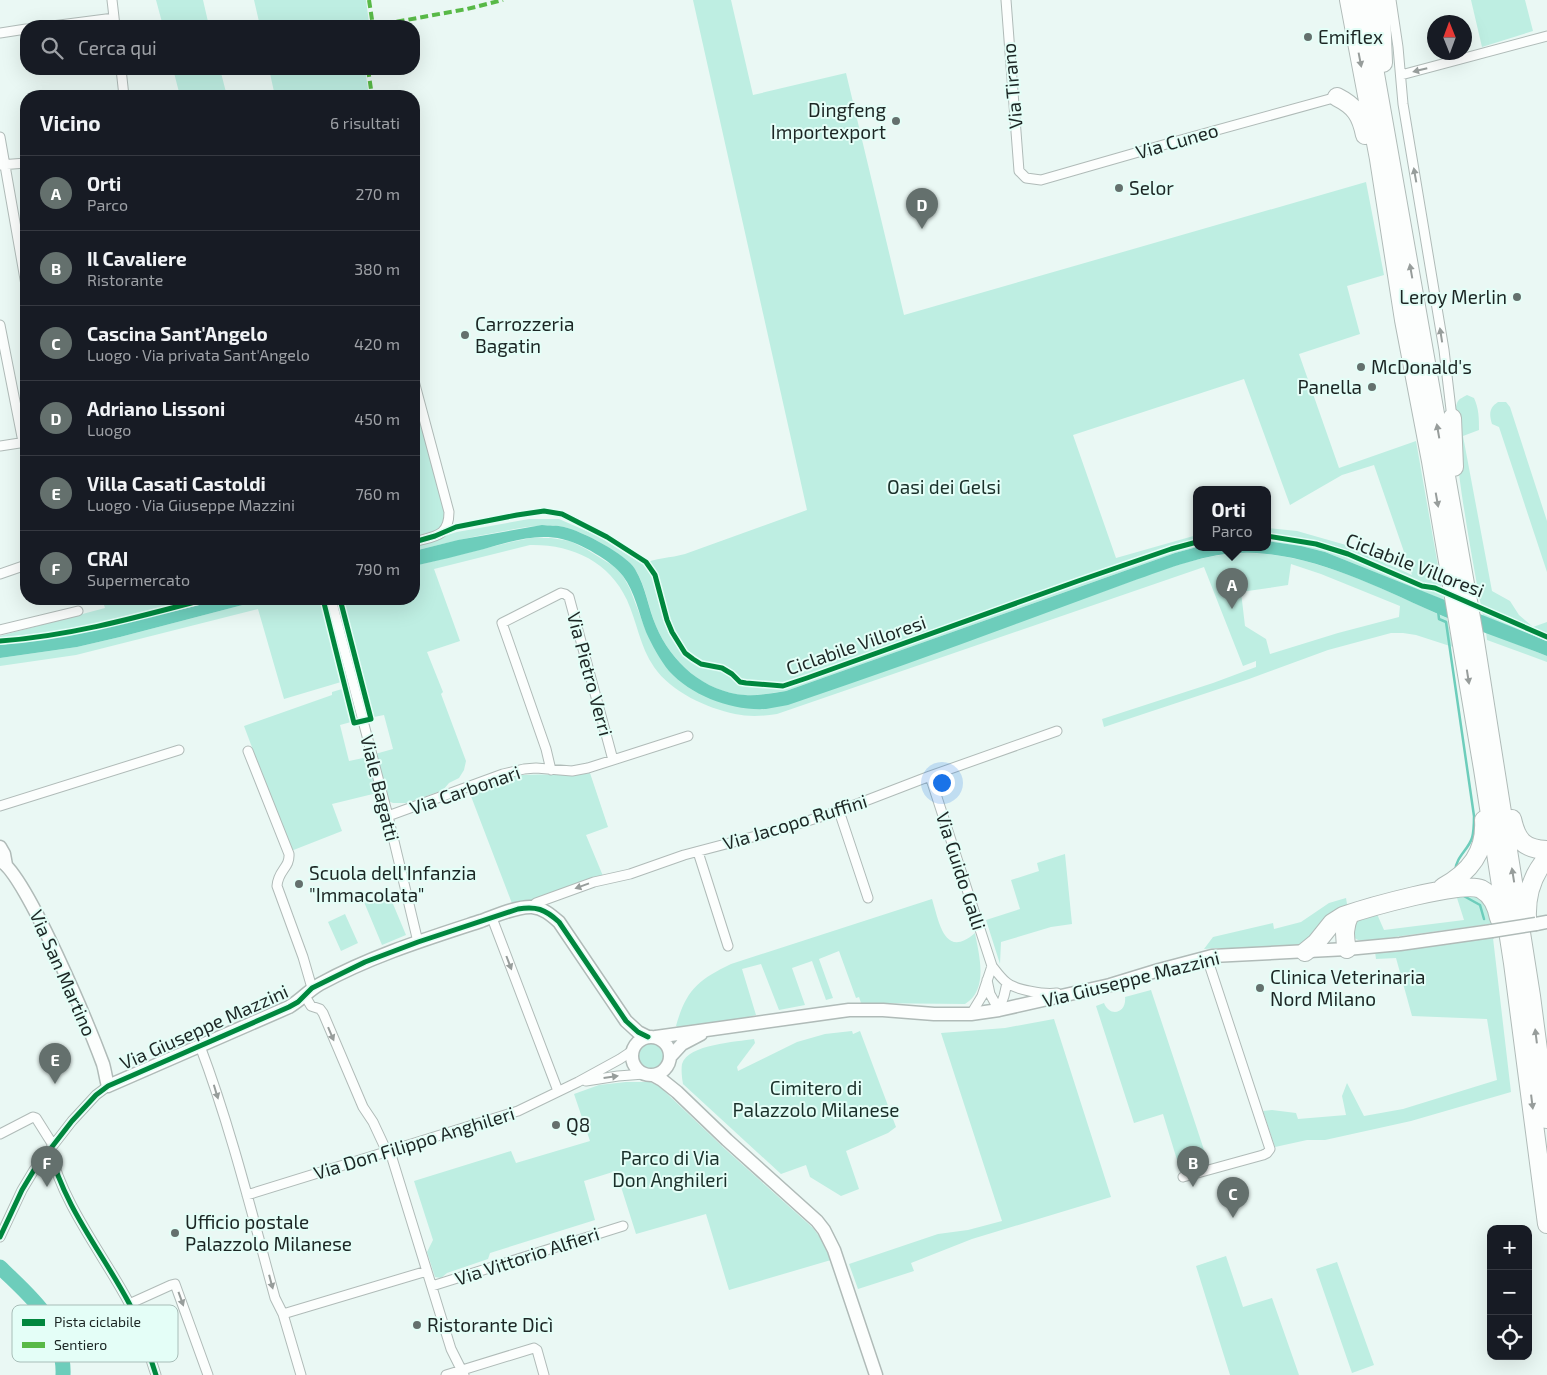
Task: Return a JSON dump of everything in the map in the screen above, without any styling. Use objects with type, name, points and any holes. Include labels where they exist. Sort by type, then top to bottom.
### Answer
[{"type":"highway","points":[[1349,0],[1395,180]]},
{"type":"highway","points":[[1362,0],[1379,158],[1404,320],[1444,539],[1461,597]]},
{"type":"highway","points":[[1379,0],[1395,180],[1489,768],[1531,996],[1547,1119]]},
{"type":"highway","points":[[1337,97],[1349,103],[1358,113],[1363,122],[1369,150],[1379,158]]},
{"type":"highway","points":[[1452,418],[1461,597]]},
{"type":"highway","points":[[1489,768],[1505,782],[1512,821],[1519,839],[1523,844],[1530,847],[1547,850]]},
{"type":"highway","points":[[1434,892],[1463,874],[1478,853],[1484,832],[1479,781],[1480,772],[1489,768]]},
{"type":"highway","points":[[1489,768],[1547,1224]]},
{"type":"highway","points":[[1531,996],[1532,955],[1526,916],[1527,906],[1535,875],[1547,858]]},
{"type":"highway","points":[[1306,952],[1316,944],[1332,923],[1350,914],[1434,892],[1470,886],[1481,889],[1491,898],[1498,912],[1505,958],[1513,963]]},
{"type":"highway","points":[[1342,949],[1345,927],[1350,914]]},
{"type":"highway","points":[[1332,923],[1331,937],[1342,949]]},
{"type":"street","points":[[112,0],[114,20]]},
{"type":"street","name":"Via Tirano","points":[[1006,0],[1019,171]]},
{"type":"street","points":[[1391,0],[1403,104],[1442,342],[1452,418]]},
{"type":"street","points":[[0,33],[20,31]]},
{"type":"street","points":[[1401,75],[1547,36]]},
{"type":"street","points":[[121,75],[123,90]]},
{"type":"street","name":"Via Cuneo","points":[[1019,171],[1026,178],[1041,180],[1337,97]]},
{"type":"street","points":[[0,137],[2,165],[20,255]]},
{"type":"street","points":[[2,165],[20,164]]},
{"type":"street","points":[[0,325],[20,419]]},
{"type":"street","points":[[420,403],[449,512],[448,526],[444,531],[420,540]]},
{"type":"street","points":[[0,446],[20,443]]},
{"type":"street","points":[[0,574],[20,568]]},
{"type":"street","name":"Via Pietro Verri","points":[[551,770],[546,749],[502,622],[561,593],[569,596],[613,760]]},
{"type":"street","name":"Viale Bagatti","points":[[333,605],[388,816],[418,942]]},
{"type":"street","points":[[0,630],[78,611]]},
{"type":"street","name":"Via Jacopo Ruffini","points":[[532,907],[536,903],[594,882],[630,874],[839,811],[930,776],[1057,731]]},
{"type":"street","name":"Via Carbonari","points":[[388,816],[503,774],[530,768],[572,770],[588,768],[688,736]]},
{"type":"street","points":[[0,806],[179,750]]},
{"type":"street","points":[[248,751],[289,854],[289,862],[279,875],[278,886],[303,957],[311,1006],[320,1009],[363,1107],[392,1158],[451,1349],[463,1373]]},
{"type":"street","name":"Via Guido Galli","points":[[930,776],[992,966],[1007,983]]},
{"type":"street","points":[[839,811],[868,898]]},
{"type":"street","name":"Via San Martino","points":[[0,847],[4,854],[3,863],[22,885],[92,1035],[104,1066],[108,1086]]},
{"type":"street","points":[[698,852],[728,946]]},
{"type":"street","points":[[532,907],[546,912],[558,922],[626,1021],[638,1032],[665,1043],[668,1048],[669,1076],[677,1092]]},
{"type":"street","name":"Via Giuseppe Mazzini","points":[[0,1236],[22,1190],[34,1170],[72,1121],[96,1094],[108,1086],[289,1007],[308,992],[365,962],[418,942],[518,909],[532,907]]},
{"type":"street","points":[[492,918],[558,1091]]},
{"type":"street","name":"Via Giuseppe Mazzini","points":[[652,1037],[849,1010],[875,1009],[934,1014],[971,1014],[1000,1010],[1110,985],[1208,957],[1306,952],[1400,944],[1541,923]]},
{"type":"street","points":[[1183,1178],[1263,1155],[1270,1149],[1208,957]]},
{"type":"street","points":[[971,1014],[982,996],[992,966]]},
{"type":"street","points":[[987,979],[990,994],[1000,1010]]},
{"type":"street","points":[[1000,1010],[1007,983],[1026,990],[1051,994],[1080,988],[1110,985]]},
{"type":"street","points":[[626,1021],[630,1032],[634,1066],[662,1080],[677,1092],[727,1140],[813,1217],[824,1230],[834,1250],[876,1375]]},
{"type":"street","name":"Via Giuseppe Mazzini","points":[[669,1061],[676,1049],[688,1040],[716,1029]]},
{"type":"street","points":[[632,1049],[639,1041],[652,1037]]},
{"type":"street","points":[[200,1046],[212,1077],[275,1298],[283,1314],[301,1375]]},
{"type":"street","name":"Via Don Filippo Anghileri","points":[[247,1195],[518,1110],[578,1082],[620,1059],[632,1049]]},
{"type":"street","points":[[649,1075],[660,1073],[669,1061]]},
{"type":"street","name":"Via Don Filippo Anghileri","points":[[578,1082],[618,1076],[649,1075]]},
{"type":"street","points":[[0,1134],[33,1117],[36,1118],[52,1148],[59,1181],[129,1304],[175,1284],[208,1375]]},
{"type":"street","name":"Via Vittorio Alfieri","points":[[432,1286],[622,1226]]},
{"type":"street","points":[[283,1314],[427,1271]]},
{"type":"street","points":[[446,1375],[463,1373],[534,1348],[537,1350],[544,1375]]},
{"type":"street","points":[[152,1362],[156,1375]]},
{"type":"green space","points":[[156,0],[203,0],[208,20],[161,20]]},
{"type":"green space","points":[[254,0],[366,0],[368,20],[259,20]]},
{"type":"green space","name":"Oasi dei Gelsi","points":[[693,0],[731,0],[753,95],[846,73],[904,315],[1366,182],[1384,275],[1347,286],[1360,334],[1299,354],[1339,468],[1416,441],[1444,600],[1325,552],[1271,542],[1271,528],[1297,531],[1346,545],[1412,575],[1374,465],[1342,475],[1290,505],[1244,379],[1073,435],[1116,558],[1193,536],[1193,548],[786,691],[754,695],[729,693],[715,688],[691,673],[670,652],[662,639],[653,619],[642,582],[630,563],[613,550],[571,529],[547,526],[523,528],[467,538],[420,550],[420,543],[457,532],[529,519],[559,519],[598,536],[642,564],[652,560],[685,554],[807,510]]},
{"type":"green space","points":[[1471,0],[1525,0],[1533,31],[1482,47]]},
{"type":"green space","points":[[175,75],[222,75],[225,90],[178,90]]},
{"type":"green space","points":[[270,75],[366,75],[368,90],[274,90]]},
{"type":"green space","points":[[1467,395],[1474,398],[1476,402],[1479,430],[1463,436],[1492,591],[1510,601],[1519,615],[1533,627],[1547,622],[1547,641],[1483,616],[1463,504],[1456,439],[1455,415],[1458,401]]},
{"type":"green space","points":[[1498,402],[1506,402],[1510,407],[1547,521],[1547,572],[1499,427],[1492,424],[1490,412]]},
{"type":"green space","points":[[420,414],[445,504],[446,517],[440,530],[420,538]]},
{"type":"green space","points":[[531,538],[551,538],[570,541],[615,567],[623,576],[646,631],[703,695],[742,707],[1081,599],[1172,567],[1218,555],[1242,553],[1289,557],[1336,570],[1359,579],[1447,618],[1453,647],[1416,635],[1391,633],[1328,650],[1249,679],[1104,727],[1102,719],[1256,667],[1256,661],[1243,666],[1204,567],[777,714],[746,716],[713,708],[690,698],[661,676],[645,651],[627,600],[619,586],[599,565],[574,552],[545,545],[530,545],[434,569],[460,641],[427,652],[443,692],[441,694],[466,761],[464,770],[459,778],[449,783],[443,790],[407,803],[393,803],[388,801],[375,754],[393,749],[384,715],[374,717],[345,605],[420,605],[420,565]],"holes":[[[1291,564],[1400,606],[1399,617],[1270,654],[1266,639],[1245,626],[1241,592],[1288,585]]]},
{"type":"green space","points":[[104,605],[175,605],[103,623],[0,638],[0,636],[105,608]]},
{"type":"green space","points":[[243,605],[322,605],[341,682],[284,699],[258,609],[76,655],[0,666],[0,658],[77,647]]},
{"type":"green space","points":[[1486,632],[1547,656],[1547,662],[1487,640]]},
{"type":"green space","points":[[342,689],[351,722],[340,725],[349,761],[368,757],[377,793],[332,804],[342,831],[291,851],[244,726],[332,695],[332,692]]},
{"type":"green space","points":[[590,773],[608,827],[586,835],[603,876],[534,901],[513,906],[469,791],[510,777]]},
{"type":"green space","points":[[1065,854],[1072,924],[1051,927],[1001,942],[1000,964],[986,920],[1020,909],[1011,880],[1039,871],[1037,863]]},
{"type":"green space","points":[[388,892],[406,935],[382,945],[364,902]]},
{"type":"green space","points":[[1456,892],[1478,893],[1497,923],[1365,941],[1356,939],[1353,935],[1351,926],[1358,919],[1377,914],[1384,930],[1464,920]]},
{"type":"green space","points":[[1346,898],[1348,910],[1304,945],[1240,950],[1204,949],[1213,937],[1273,923],[1274,929],[1301,922],[1329,903]]},
{"type":"green space","points":[[932,899],[941,927],[950,940],[956,942],[965,940],[975,933],[980,961],[980,981],[972,998],[965,1004],[861,1003],[859,997],[856,998],[839,951],[819,959],[833,998],[826,1000],[812,961],[792,968],[805,1005],[779,1010],[761,964],[742,969],[756,1015],[748,1017],[748,1020],[681,1029],[676,1026],[684,1003],[695,988],[710,975],[731,964]]},
{"type":"green space","points":[[345,914],[358,943],[341,951],[328,922]]},
{"type":"green space","points":[[1493,938],[1511,1092],[1411,1121],[1325,1140],[1307,1140],[1275,1147],[1263,1111],[1272,1110],[1296,1113],[1298,1119],[1346,1115],[1342,1096],[1347,1083],[1364,1116],[1403,1109],[1497,1080],[1487,1019],[1412,1016],[1396,958],[1376,959],[1375,952]]},
{"type":"green space","points":[[1151,990],[1209,1165],[1181,1173],[1163,1114],[1134,1123],[1096,1006],[1104,1003],[1110,1011],[1118,1012],[1123,1007],[1125,997]]},
{"type":"green space","points":[[1054,1019],[1111,1197],[972,1239],[911,1263],[914,1271],[858,1289],[849,1264],[938,1234],[968,1230],[1002,1221],[941,1033],[1005,1028]]},
{"type":"green space","name":"Cimitero di Palazzolo Milanese","points":[[852,1031],[853,1034],[860,1031],[896,1127],[888,1133],[846,1151],[859,1189],[841,1196],[810,1177],[806,1165],[781,1174],[683,1084],[682,1064],[686,1057],[703,1048],[754,1039],[755,1043],[737,1067],[738,1071],[797,1042],[825,1034]]},
{"type":"green space","points":[[651,1042],[661,1046],[665,1056],[661,1066],[651,1070],[641,1066],[637,1056],[641,1046]]},
{"type":"green space","name":"Parco di Via Don Anghileri","points":[[650,1082],[660,1087],[725,1149],[813,1228],[821,1239],[831,1260],[729,1290],[706,1214],[636,1234],[616,1171],[584,1181],[595,1220],[490,1253],[488,1259],[447,1273],[441,1278],[435,1277],[427,1252],[433,1240],[414,1181],[511,1151],[516,1163],[590,1141],[574,1094],[599,1085]]},
{"type":"green space","points":[[1226,1256],[1243,1307],[1272,1298],[1299,1375],[1230,1375],[1196,1266]]},
{"type":"green space","points":[[1337,1262],[1374,1365],[1352,1373],[1316,1269]]},
{"type":"shaded area","points":[[542,525],[561,526],[592,538],[623,557],[635,569],[662,639],[680,663],[691,673],[716,688],[730,693],[745,695],[786,691],[1175,553],[1193,548],[1193,551],[1271,551],[1271,542],[1325,552],[1547,641],[1547,656],[1445,617],[1336,570],[1313,563],[1267,554],[1231,554],[1197,560],[1164,570],[788,705],[753,709],[713,700],[701,695],[678,680],[659,657],[648,637],[634,596],[627,582],[618,570],[595,553],[569,541],[542,537],[513,541],[420,565],[420,550],[458,540]]},
{"type":"shaded area","points":[[199,605],[243,605],[77,647],[0,658],[0,645],[85,631]]},
{"type":"waterway","points":[[1438,610],[1439,619],[1446,622],[1474,816],[1472,838],[1460,858],[1455,871]]},
{"type":"waterway","points":[[1462,895],[1480,905],[1484,919]]},
{"type":"waterway","points":[[0,1267],[37,1305]]},
{"type":"waterway","points":[[62,1362],[63,1375]]},
{"type":"marked path","points":[[369,0],[372,20]]},
{"type":"marked path","points":[[406,20],[467,9],[503,0]]},
{"type":"marked path","points":[[369,75],[371,90]]},
{"type":"cycle path","name":"Ciclabile Villoresi","points":[[420,540],[456,527],[517,515],[544,511],[562,514],[607,537],[646,562],[655,575],[672,632],[685,653],[701,664],[722,668],[740,682],[783,686],[1078,581],[1193,543]]},
{"type":"cycle path","name":"Ciclabile Villoresi","points":[[1271,537],[1316,544],[1348,554],[1422,586],[1435,588],[1547,637]]},
{"type":"cycle path","points":[[0,641],[78,630],[183,605]]},
{"type":"cycle path","points":[[324,605],[354,723],[371,719],[342,605]]},
{"type":"cycle path","points":[[0,1237],[22,1190],[34,1170],[72,1121],[96,1095],[108,1086],[289,1007],[298,1002],[312,988],[365,962],[418,942],[518,909],[530,908],[540,910],[559,922],[626,1021],[638,1032],[648,1037]]},
{"type":"cycle path","points":[[50,1150],[56,1170],[74,1210],[129,1305]]},
{"type":"cycle path","points":[[152,1362],[156,1375]]},
{"type":"place","name":"Emiflex","points":[[1308,37]]},
{"type":"place","name":"Dingfeng Importexport","points":[[896,121]]},
{"type":"place","name":"Selor","points":[[1119,188]]},
{"type":"place","name":"Adriano Lissoni","points":[[922,229]]},
{"type":"place","name":"Leroy Merlin","points":[[1517,297]]},
{"type":"place","name":"Carrozzeria Bagatin","points":[[465,335]]},
{"type":"place","name":"McDonald's","points":[[1361,367]]},
{"type":"place","name":"Panella","points":[[1372,387]]},
{"type":"place","name":"Orti","points":[[1232,609]]},
{"type":"place","name":"Scuola dell'Infanzia \"Immacolata\"","points":[[299,884]]},
{"type":"place","name":"Clinica Veterinaria Nord Milano","points":[[1260,988]]},
{"type":"place","name":"Villa Casati Castoldi","points":[[55,1084]]},
{"type":"place","name":"Q8","points":[[556,1125]]},
{"type":"place","name":"CRAI","points":[[47,1187]]},
{"type":"place","name":"Il Cavaliere","points":[[1193,1187]]},
{"type":"place","name":"Cascina Sant'Angelo","points":[[1233,1218]]},
{"type":"place","name":"Ufficio postale Palazzolo Milanese","points":[[175,1233]]},
{"type":"place","name":"Ristorante Dicì","points":[[417,1325]]}]
